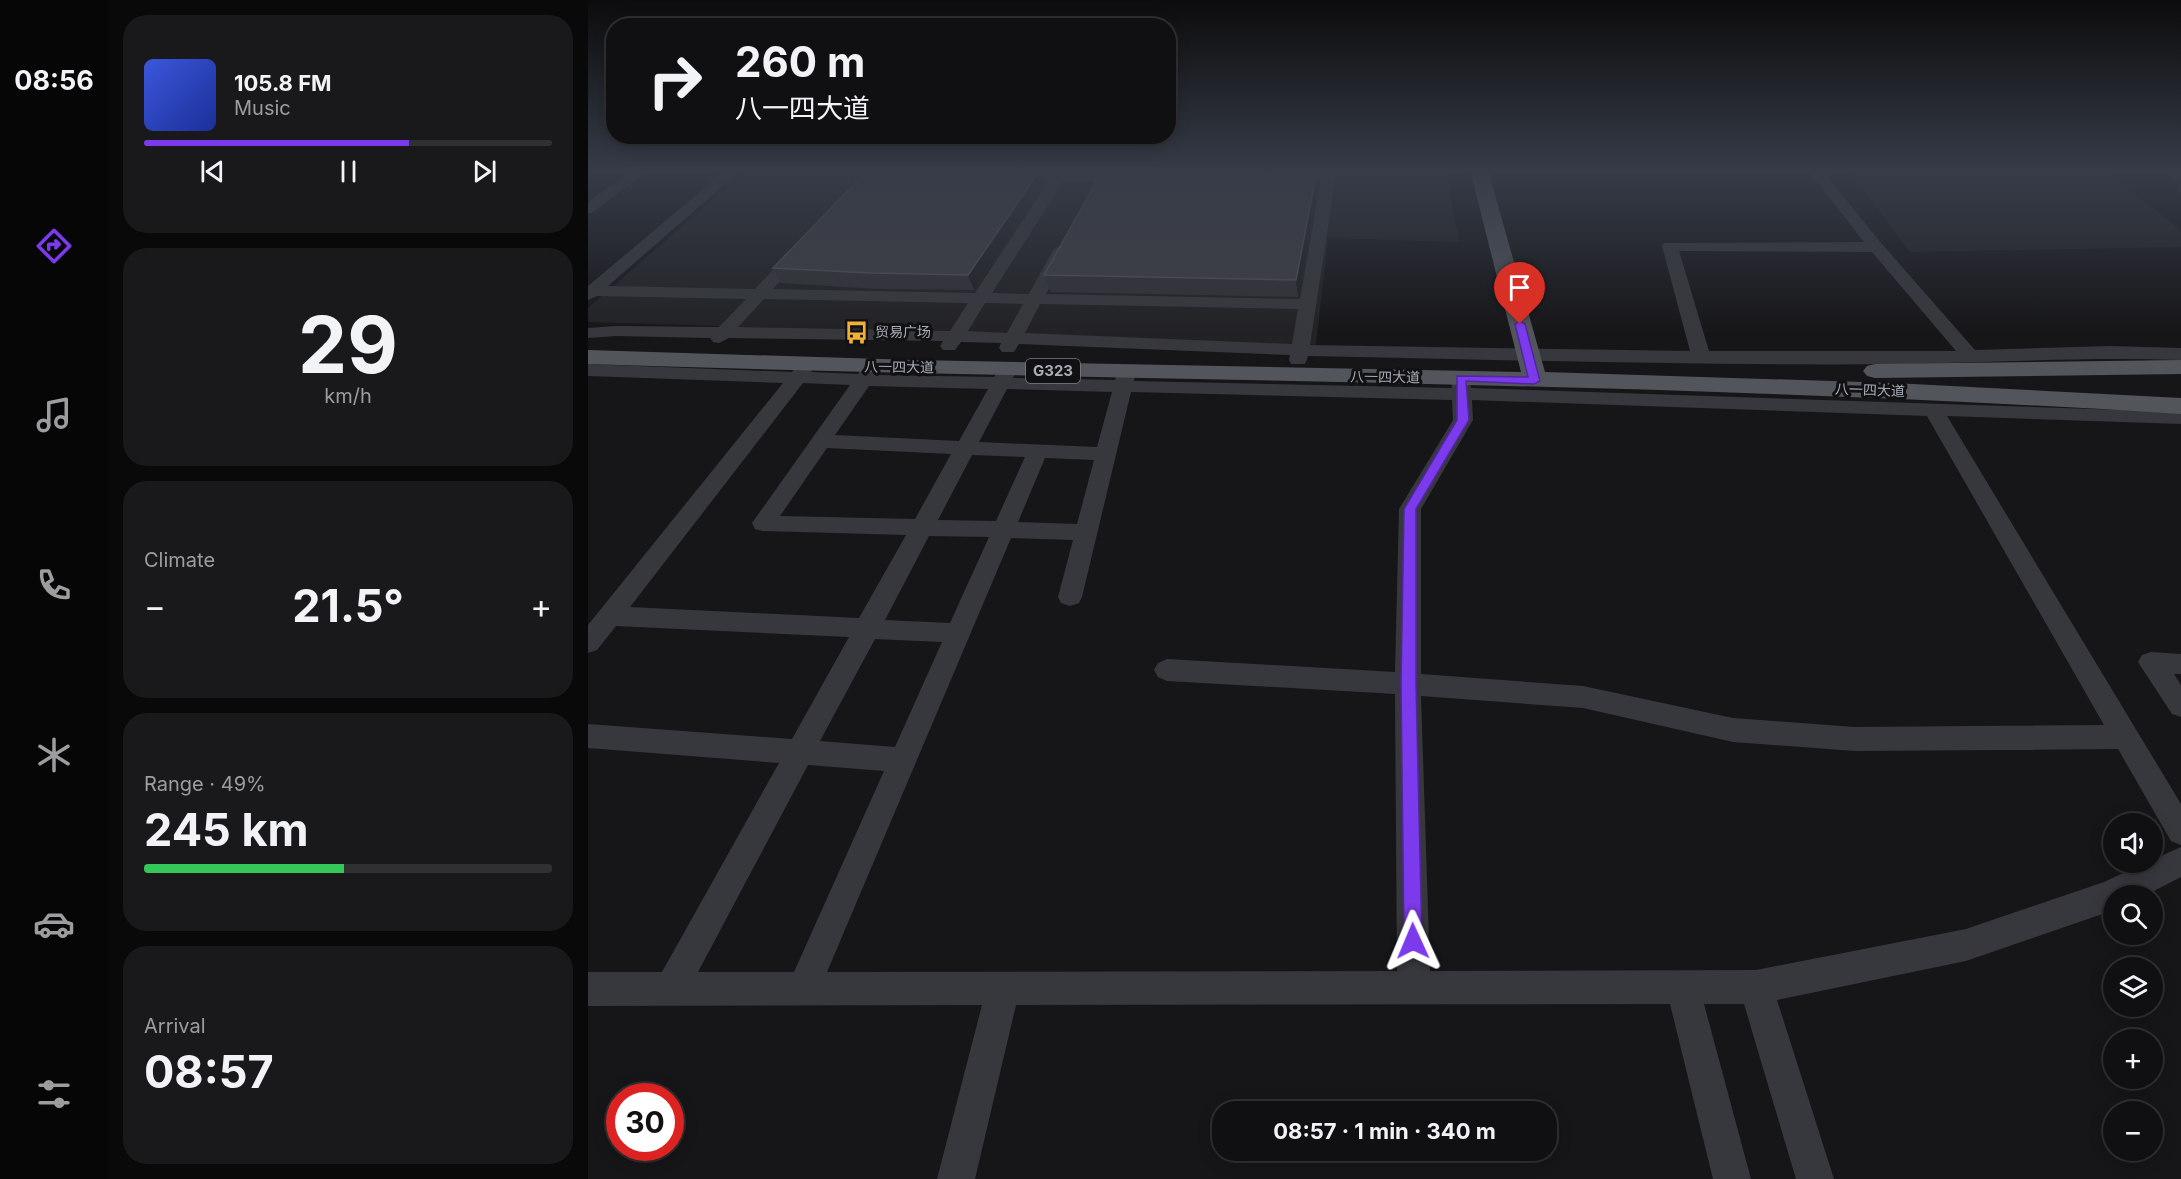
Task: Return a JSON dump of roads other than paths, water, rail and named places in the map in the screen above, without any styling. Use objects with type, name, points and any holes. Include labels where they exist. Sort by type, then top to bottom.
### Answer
[{"type":"main road","points":[[1481,225],[1523,367]]},
{"type":"main road","points":[[1491,225],[1523,367]]},
{"type":"main road","name":"八一四大道","points":[[588,341],[718,339],[952,342],[1007,360],[1125,379],[1462,386],[1523,367]]},
{"type":"main road","name":"八一四大道","points":[[588,357],[802,372],[868,373],[1007,360],[1298,355],[1523,367],[1888,381],[2181,406]]},
{"type":"main road","name":"八一四大道","points":[[1888,381],[2181,367]]},
{"type":"main road","points":[[1888,381],[2181,380]]},
{"type":"main road","points":[[1888,381],[2181,396]]},
{"type":"street","points":[[590,293],[670,225]]},
{"type":"street","points":[[952,342],[1027,225]]},
{"type":"street","points":[[1298,355],[1320,225]]},
{"type":"street","points":[[1859,225],[1969,356]]},
{"type":"street","points":[[671,989],[965,448],[1034,299],[1068,238]]},
{"type":"street","points":[[588,333],[616,330],[718,339],[808,242]]},
{"type":"street","points":[[1701,356],[1670,246],[1876,247]]},
{"type":"street","points":[[590,293],[1306,304]]},
{"type":"street","points":[[1523,367],[1701,356],[1909,358],[2110,352],[2181,354]]},
{"type":"street","points":[[588,370],[802,372]]},
{"type":"street","points":[[588,643],[802,372]]},
{"type":"street","points":[[868,373],[763,523],[1085,532]]},
{"type":"street","points":[[1070,597],[1104,454],[1125,379]]},
{"type":"street","points":[[1414,987],[1408,684],[1410,509],[1463,420],[1462,386],[1933,409],[2181,418]]},
{"type":"street","points":[[1933,409],[2181,831]]},
{"type":"street","points":[[822,441],[1104,454]]},
{"type":"street","points":[[803,989],[1038,451]]},
{"type":"street","points":[[609,616],[959,633]]},
{"type":"street","points":[[2181,664],[2151,662],[2181,706]]},
{"type":"street","points":[[1167,670],[1583,697],[1733,729],[1833,737],[2126,737]]},
{"type":"street","points":[[588,736],[903,760]]},
{"type":"street","points":[[588,989],[1756,987],[1966,945],[2109,896],[2181,862]]},
{"type":"street","points":[[1683,987],[1732,1179]]},
{"type":"street","points":[[1756,987],[1815,1179]]},
{"type":"street","points":[[956,1179],[1003,988]]},
{"type":"place","name":"贸易广场","points":[[857,332]]}]
